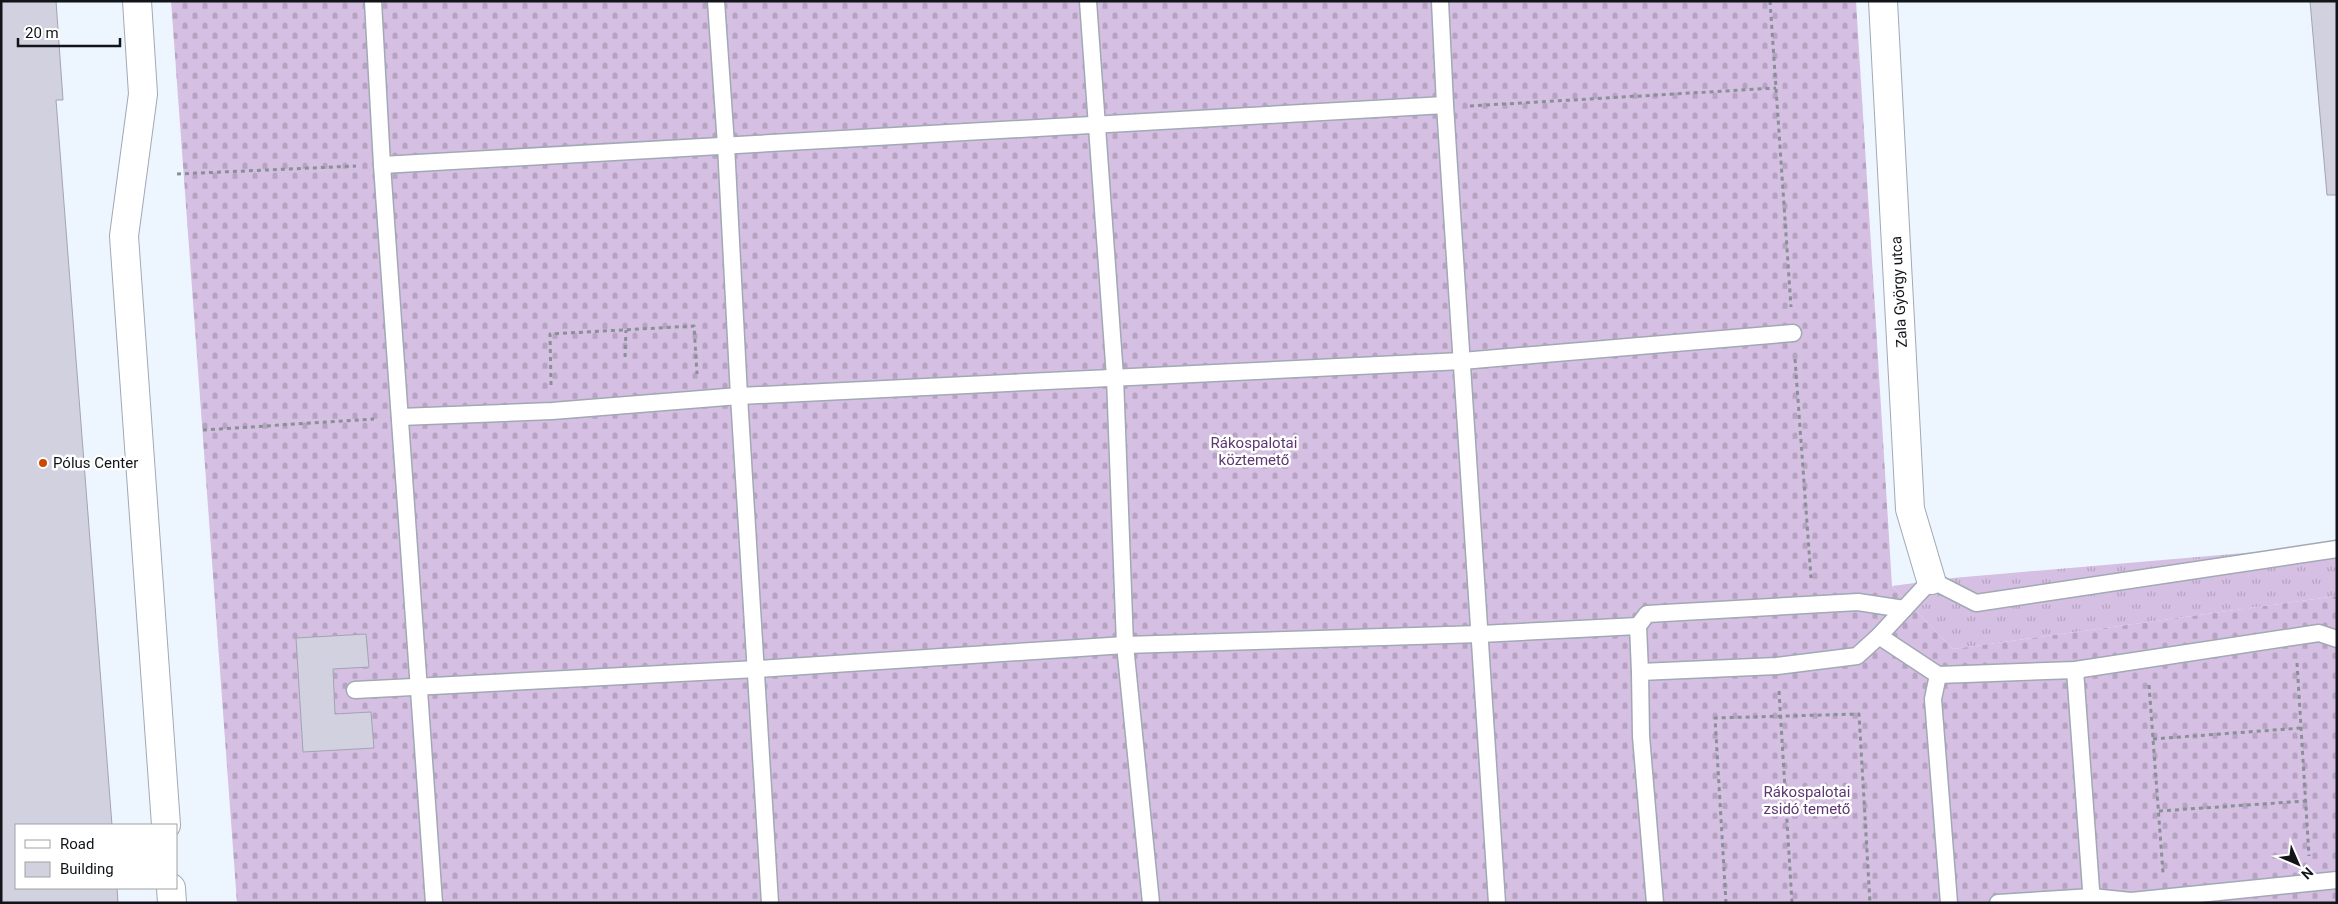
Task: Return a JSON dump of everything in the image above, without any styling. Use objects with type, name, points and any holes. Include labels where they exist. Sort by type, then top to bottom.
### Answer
[{"type":"street","points":[[137,1],[143,94],[124,236],[166,824]]},
{"type":"street","name":"Zala György utca","points":[[1883,1],[1910,509],[1931,580]]},
{"type":"street","points":[[170,889],[172,903]]},
{"type":"lane","points":[[373,1],[382,165],[434,903]]},
{"type":"lane","points":[[716,1],[726,145],[738,396],[757,669],[770,903]]},
{"type":"lane","points":[[1088,1],[1115,377],[1125,644],[1152,903]]},
{"type":"lane","points":[[1440,1],[1445,105],[1497,903]]},
{"type":"lane","points":[[382,165],[1445,105]]},
{"type":"lane","points":[[400,417],[552,411],[738,396],[1462,361],[1793,333]]},
{"type":"lane","points":[[1640,672],[1777,666],[1857,656],[1879,636],[1931,580],[1976,603],[2337,549]]},
{"type":"lane","points":[[1655,903],[1641,736],[1638,626],[1647,614],[1858,602],[1904,609]]},
{"type":"lane","points":[[355,690],[757,669],[1125,644],[1480,634],[1638,626]]},
{"type":"lane","points":[[1879,636],[1938,676],[2075,670],[2319,633],[2337,639]]},
{"type":"lane","points":[[2075,670],[2092,900]]},
{"type":"lane","points":[[1938,676],[1933,699],[1949,903]]},
{"type":"lane","points":[[1998,903],[2131,900],[2337,880]]},
{"type":"path","points":[[1770,1],[1811,578]]},
{"type":"path","points":[[1445,105],[1475,106],[1776,88]]},
{"type":"path","points":[[177,174],[382,165]]},
{"type":"path","points":[[552,411],[550,334],[694,326],[699,399]]},
{"type":"path","points":[[626,330],[626,357]]},
{"type":"path","points":[[203,430],[400,417]]},
{"type":"path","points":[[2296,637],[2311,882]]},
{"type":"path","points":[[2147,659],[2165,897]]},
{"type":"path","points":[[1777,666],[1792,903]]},
{"type":"path","points":[[1726,903],[1715,718],[1859,714],[1870,903]]},
{"type":"path","points":[[2153,739],[2301,728]]},
{"type":"path","points":[[2159,811],[2306,801]]},
{"type":"green space","name":"Rákospalotai köztemető","points":[[171,1],[1856,1],[1892,586],[1953,649],[2337,596],[2337,903],[237,903]]},
{"type":"green space","points":[[2337,545],[2337,596],[1953,649],[1892,586],[1953,578]]},
{"type":"building","name":"Pólus Center","points":[[1,1],[56,1],[63,100],[56,100],[112,824],[15,824],[15,889],[117,889],[118,903],[1,903]]},
{"type":"building","points":[[2310,1],[2337,1],[2337,195],[2327,195]]},
{"type":"building","points":[[366,634],[369,667],[333,669],[335,714],[371,712],[374,748],[303,752],[296,638]]},
{"type":"place","name":"Pólus Center","points":[[43,463]]},
{"type":"park label","name":"Rákospalotai zsidó temető","points":[[1807,800]]}]
